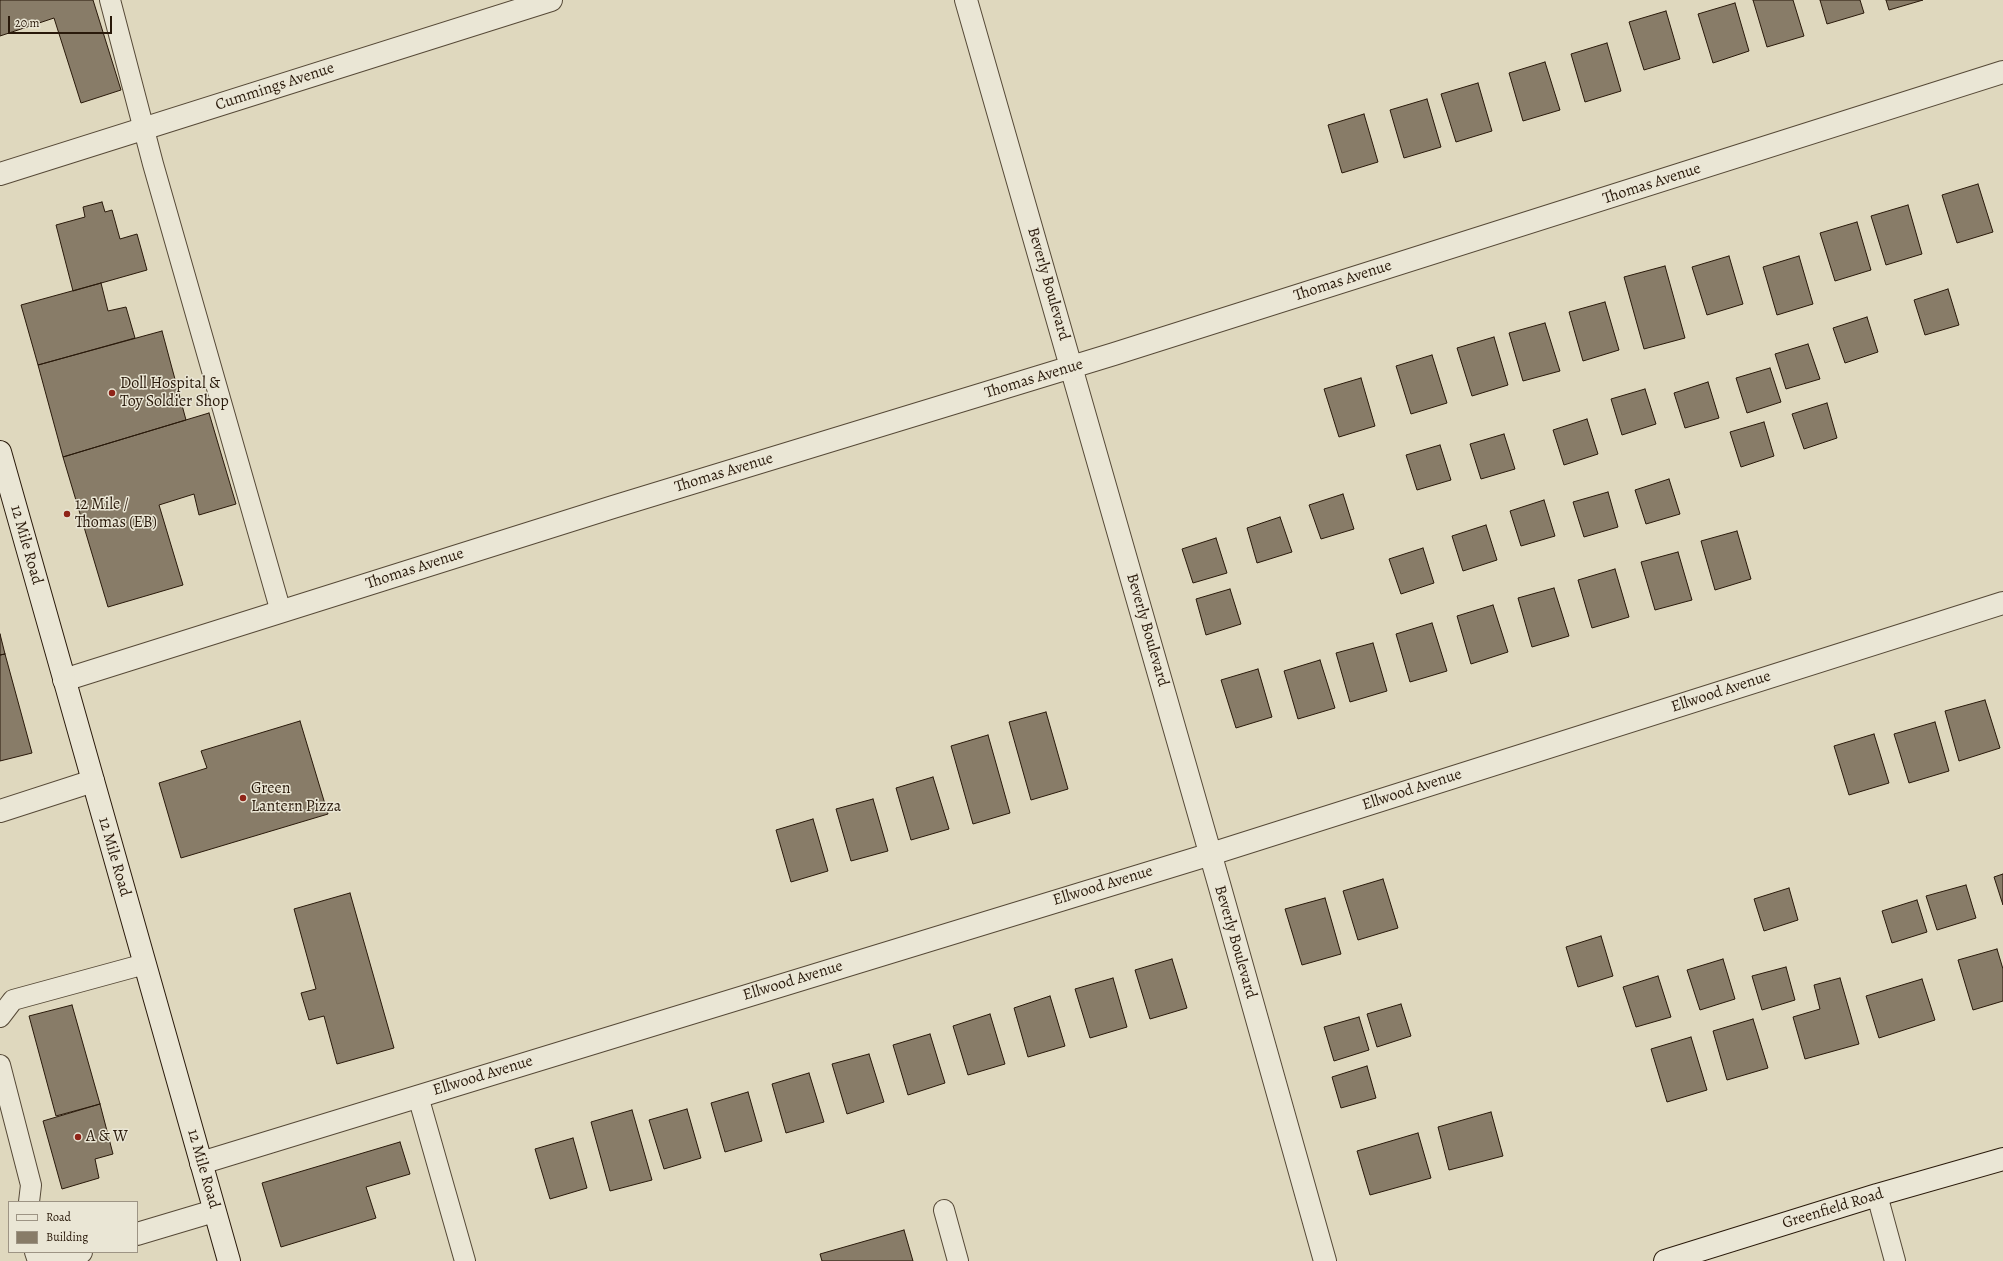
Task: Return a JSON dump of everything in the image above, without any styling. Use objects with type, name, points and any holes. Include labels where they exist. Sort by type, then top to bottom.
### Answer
[{"type":"street","name":"Cummings Avenue","points":[[0,174],[551,0]]},
{"type":"street","name":"Beverly Boulevard","points":[[966,0],[1072,367],[1325,1261]]},
{"type":"street","name":"Thomas Avenue","points":[[64,680],[613,507],[1072,367],[2003,72]]},
{"type":"street","name":"12 Mile Road","points":[[0,452],[229,1261]]},
{"type":"street","name":"Ellwood Avenue","points":[[201,1163],[1210,854],[2003,603]]},
{"type":"street","points":[[0,811],[93,781]]},
{"type":"street","name":"Greenfield Road","points":[[1664,1261],[1877,1195],[2003,1159]]},
{"type":"street","points":[[138,1234],[214,1211]]},
{"type":"street","points":[[52,1261],[78,1253]]},
{"type":"lane","points":[[110,0],[144,128],[281,612]]},
{"type":"lane","points":[[0,1017],[13,1000],[145,964]]},
{"type":"lane","points":[[0,1065],[31,1185],[29,1201]]},
{"type":"lane","points":[[418,1096],[465,1261]]},
{"type":"lane","points":[[1877,1195],[1895,1261]]},
{"type":"lane","points":[[944,1210],[958,1261]]},
{"type":"building","points":[[0,0],[93,0],[121,90],[81,103],[54,18],[0,36]]},
{"type":"building","points":[[1753,0],[1793,0],[1804,36],[1767,47]]},
{"type":"building","points":[[1820,0],[1860,0],[1864,13],[1827,24]]},
{"type":"building","points":[[1886,0],[1923,0],[1889,10]]},
{"type":"building","points":[[1735,3],[1749,51],[1713,63],[1698,14]]},
{"type":"building","points":[[1666,11],[1680,59],[1644,70],[1629,22]]},
{"type":"building","points":[[1607,43],[1621,91],[1585,102],[1571,54]]},
{"type":"building","points":[[1545,62],[1560,110],[1523,121],[1509,73]]},
{"type":"building","points":[[1478,83],[1492,131],[1456,142],[1441,94]]},
{"type":"building","points":[[1427,99],[1441,147],[1404,158],[1390,110]]},
{"type":"building","points":[[1364,114],[1378,162],[1342,173],[1328,125]]},
{"type":"building","points":[[1978,184],[1993,232],[1957,243],[1942,195]]},
{"type":"building","points":[[102,202],[105,212],[112,210],[120,239],[137,234],[147,270],[73,291],[56,225],[85,217],[83,207]]},
{"type":"building","points":[[1908,205],[1922,254],[1886,265],[1871,216]]},
{"type":"building","points":[[1857,222],[1871,270],[1835,281],[1820,233]]},
{"type":"building","points":[[1729,256],[1743,304],[1707,315],[1692,267]]},
{"type":"building","points":[[1799,256],[1813,304],[1777,315],[1763,267]]},
{"type":"building","points":[[1665,266],[1685,338],[1644,349],[1624,277]]},
{"type":"building","points":[[101,283],[108,311],[126,307],[135,338],[38,365],[21,305]]},
{"type":"building","points":[[1948,289],[1959,325],[1925,335],[1914,300]]},
{"type":"building","points":[[1605,302],[1619,350],[1583,361],[1569,312]]},
{"type":"building","points":[[1867,317],[1878,352],[1845,363],[1833,328]]},
{"type":"building","points":[[1545,323],[1560,371],[1523,381],[1509,333]]},
{"type":"building","name":"Doll Hospital & Toy Soldier Shop","points":[[162,331],[186,420],[63,457],[38,365]]},
{"type":"building","points":[[1494,337],[1508,385],[1472,396],[1457,348]]},
{"type":"building","points":[[1808,344],[1820,379],[1786,389],[1775,354]]},
{"type":"building","points":[[1432,355],[1447,403],[1411,414],[1396,366]]},
{"type":"building","points":[[1770,368],[1781,402],[1747,413],[1736,378]]},
{"type":"building","points":[[1361,378],[1375,426],[1339,437],[1324,389]]},
{"type":"building","points":[[1708,382],[1719,418],[1685,428],[1674,393]]},
{"type":"building","points":[[1645,389],[1656,424],[1622,435],[1611,399]]},
{"type":"building","points":[[1827,403],[1837,438],[1804,449],[1792,414]]},
{"type":"building","points":[[209,413],[236,504],[199,515],[194,494],[159,505],[183,585],[108,607],[63,457]]},
{"type":"building","points":[[1587,419],[1598,454],[1564,465],[1553,430]]},
{"type":"building","points":[[1764,422],[1774,456],[1741,467],[1730,432]]},
{"type":"building","points":[[1504,434],[1515,469],[1481,479],[1470,444]]},
{"type":"building","points":[[1440,445],[1451,480],[1417,490],[1406,455]]},
{"type":"building","points":[[1669,479],[1680,514],[1646,524],[1635,490]]},
{"type":"building","points":[[1608,492],[1618,527],[1584,537],[1573,502]]},
{"type":"building","points":[[1343,494],[1354,529],[1321,539],[1309,505]]},
{"type":"building","points":[[1544,500],[1555,536],[1521,546],[1510,511]]},
{"type":"building","points":[[1280,517],[1292,552],[1257,563],[1247,528]]},
{"type":"building","points":[[1486,525],[1497,560],[1463,571],[1452,536]]},
{"type":"building","points":[[1737,531],[1751,579],[1715,590],[1701,541]]},
{"type":"building","points":[[1216,538],[1227,573],[1193,583],[1182,549]]},
{"type":"building","points":[[1423,548],[1434,583],[1401,594],[1389,559]]},
{"type":"building","points":[[1678,552],[1692,600],[1655,610],[1641,562]]},
{"type":"building","points":[[1615,569],[1629,617],[1592,628],[1578,580]]},
{"type":"building","points":[[1554,588],[1569,636],[1532,647],[1518,598]]},
{"type":"building","points":[[1230,589],[1241,624],[1206,635],[1196,599]]},
{"type":"building","points":[[1493,605],[1508,652],[1471,664],[1457,616]]},
{"type":"building","points":[[1432,623],[1447,671],[1410,682],[1396,634]]},
{"type":"building","points":[[0,634],[5,654],[0,655]]},
{"type":"building","points":[[1373,643],[1387,691],[1350,702],[1336,653]]},
{"type":"building","points":[[5,654],[32,753],[0,761],[0,655]]},
{"type":"building","points":[[1320,660],[1335,708],[1298,719],[1284,671]]},
{"type":"building","points":[[1258,669],[1272,717],[1236,728],[1221,680]]},
{"type":"building","points":[[1985,700],[2000,748],[1959,761],[1945,711]]},
{"type":"building","points":[[1046,712],[1068,789],[1031,800],[1009,722]]},
{"type":"building","name":"Green Lantern Pizza","points":[[300,721],[328,814],[181,858],[159,783],[207,768],[201,751]]},
{"type":"building","points":[[1935,722],[1949,771],[1909,783],[1894,734]]},
{"type":"building","points":[[1874,734],[1889,783],[1849,795],[1834,746]]},
{"type":"building","points":[[988,735],[1010,813],[973,824],[951,746]]},
{"type":"building","points":[[933,777],[949,829],[911,840],[896,788]]},
{"type":"building","points":[[873,799],[888,851],[851,861],[836,809]]},
{"type":"building","points":[[813,819],[828,871],[791,882],[776,830]]},
{"type":"building","points":[[2003,874],[2003,905],[1994,877]]},
{"type":"building","points":[[1383,879],[1398,928],[1358,940],[1343,891]]},
{"type":"building","points":[[1966,885],[1976,918],[1937,930],[1926,896]]},
{"type":"building","points":[[1789,888],[1798,920],[1764,931],[1754,899]]},
{"type":"building","points":[[350,893],[394,1048],[337,1064],[324,1016],[309,1020],[301,993],[316,989],[294,909]]},
{"type":"building","points":[[1325,898],[1341,954],[1302,965],[1285,909]]},
{"type":"building","points":[[1917,900],[1927,932],[1892,943],[1882,911]]},
{"type":"building","points":[[1601,936],[1613,976],[1578,987],[1566,947]]},
{"type":"building","points":[[1997,949],[2003,969],[2003,1001],[1973,1010],[1958,960]]},
{"type":"building","points":[[1172,959],[1187,1008],[1150,1019],[1135,970]]},
{"type":"building","points":[[1723,959],[1735,999],[1700,1010],[1687,970]]},
{"type":"building","points":[[1786,967],[1795,1000],[1762,1010],[1752,976]]},
{"type":"building","points":[[1658,976],[1671,1017],[1636,1027],[1623,987]]},
{"type":"building","points":[[1113,978],[1127,1027],[1090,1038],[1075,989]]},
{"type":"building","points":[[1840,978],[1859,1044],[1805,1059],[1793,1017],[1820,1009],[1814,985]]},
{"type":"building","points":[[1922,979],[1935,1020],[1879,1038],[1866,996]]},
{"type":"building","points":[[1050,996],[1065,1046],[1028,1057],[1014,1008]]},
{"type":"building","points":[[1401,1004],[1411,1036],[1377,1047],[1367,1014]]},
{"type":"building","points":[[72,1005],[100,1104],[56,1116],[29,1016]]},
{"type":"building","points":[[990,1014],[1005,1064],[968,1075],[953,1026]]},
{"type":"building","points":[[1359,1017],[1369,1050],[1334,1061],[1324,1027]]},
{"type":"building","points":[[1753,1019],[1768,1068],[1727,1080],[1713,1031]]},
{"type":"building","points":[[930,1034],[945,1083],[908,1095],[893,1045]]},
{"type":"building","points":[[1691,1037],[1707,1090],[1667,1102],[1651,1049]]},
{"type":"building","points":[[869,1054],[884,1102],[847,1114],[832,1064]]},
{"type":"building","points":[[1367,1066],[1376,1098],[1341,1108],[1332,1077]]},
{"type":"building","points":[[809,1073],[824,1122],[786,1133],[772,1084]]},
{"type":"building","points":[[748,1092],[762,1141],[725,1152],[711,1103]]},
{"type":"building","name":"A & W","points":[[100,1104],[113,1154],[95,1159],[99,1178],[62,1189],[43,1121]]},
{"type":"building","points":[[687,1109],[701,1158],[664,1169],[649,1120]]},
{"type":"building","points":[[632,1110],[652,1180],[610,1191],[591,1122]]},
{"type":"building","points":[[1491,1112],[1503,1156],[1449,1170],[1438,1127]]},
{"type":"building","points":[[1418,1133],[1431,1178],[1370,1195],[1357,1151]]},
{"type":"building","points":[[573,1138],[587,1188],[550,1199],[535,1149]]},
{"type":"building","points":[[400,1142],[410,1174],[366,1187],[376,1218],[281,1247],[262,1183]]},
{"type":"building","points":[[904,1230],[913,1261],[822,1261],[820,1254]]},
{"type":"place","name":"Doll Hospital & Toy Soldier Shop","points":[[112,393]]},
{"type":"place","name":"12 Mile / Thomas (EB)","points":[[67,514]]},
{"type":"place","name":"Green Lantern Pizza","points":[[243,798]]},
{"type":"place","name":"A & W","points":[[78,1137]]}]
